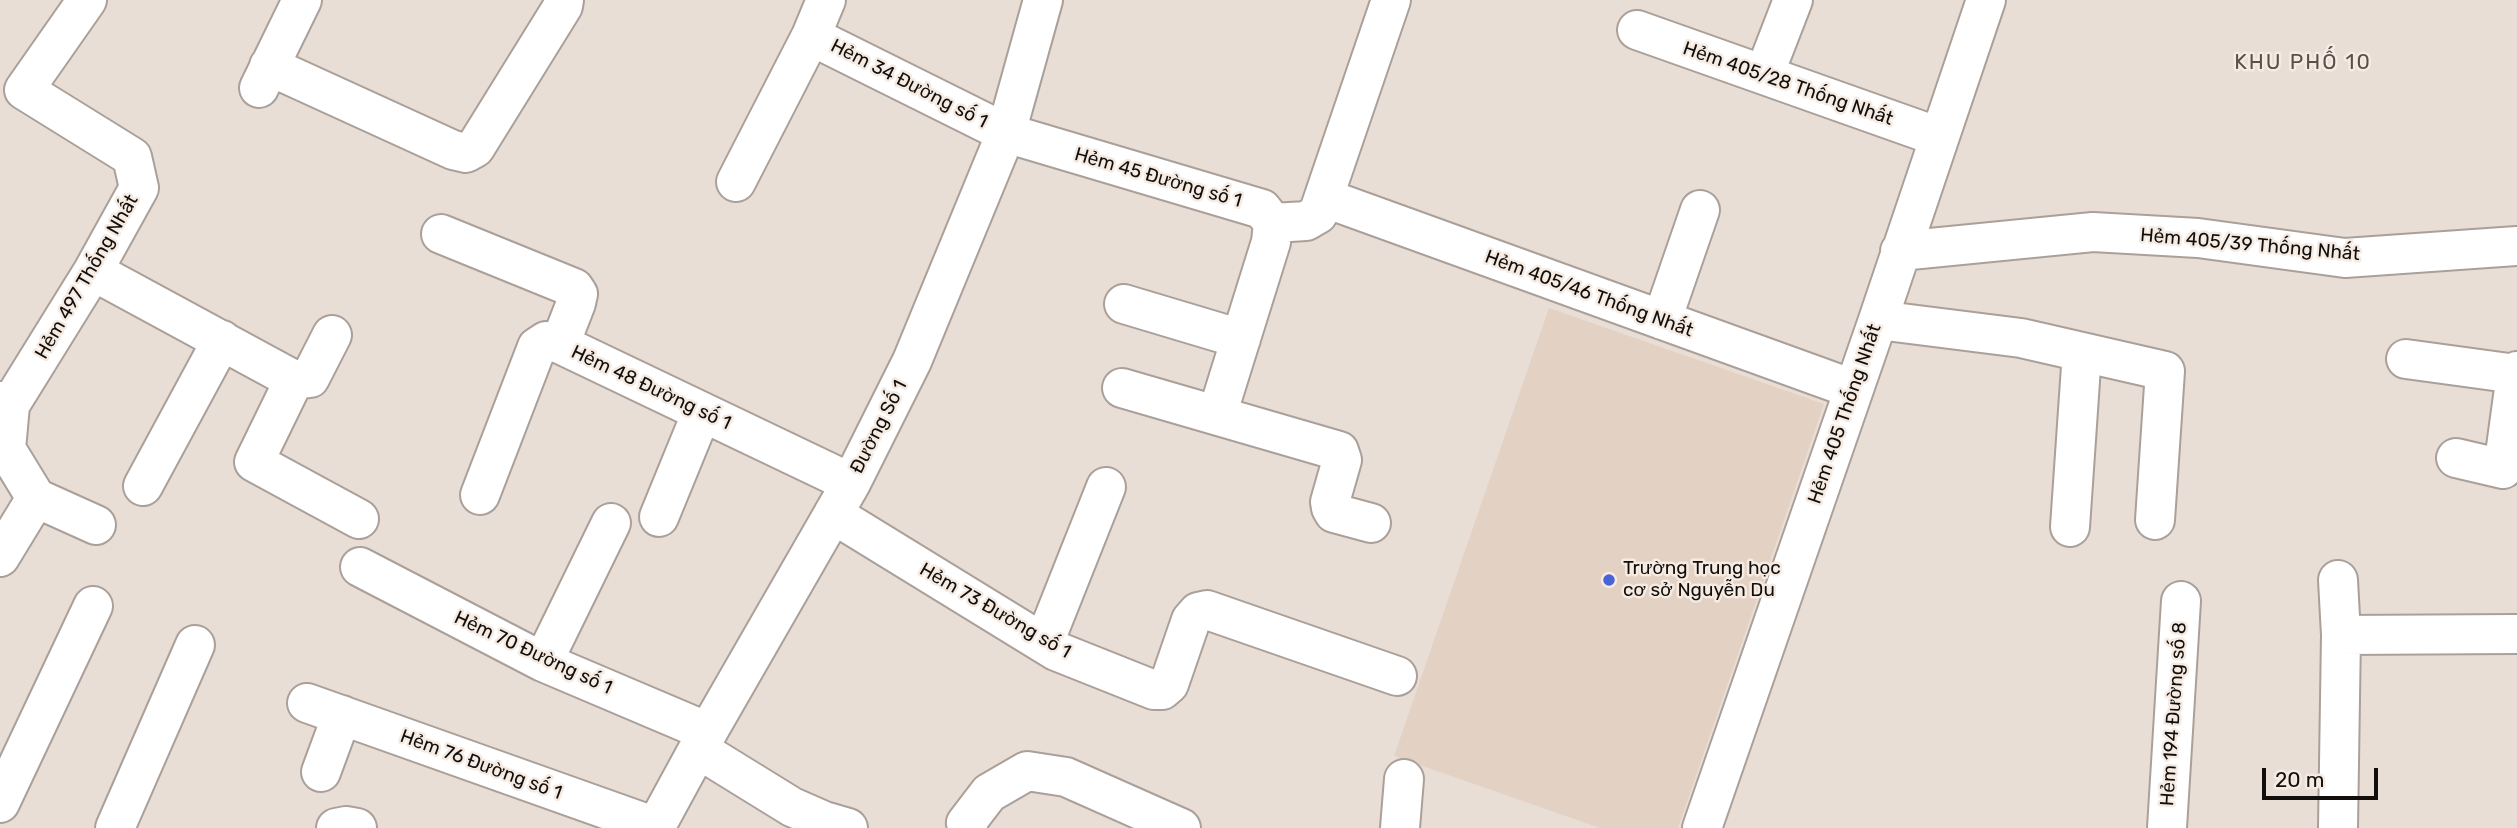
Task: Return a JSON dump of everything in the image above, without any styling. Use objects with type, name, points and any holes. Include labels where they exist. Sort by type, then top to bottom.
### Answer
[{"type":"street","name":"Hẻm 497 Thống Nhất","points":[[5,403],[93,271],[139,188],[132,157],[24,90],[87,0]]},
{"type":"street","points":[[302,0],[264,77],[466,153],[475,148],[563,6],[564,0]]},
{"type":"street","name":"Hẻm 34 Đường số 1","points":[[736,182],[811,36],[826,0]]},
{"type":"street","name":"Đường Số 1","points":[[655,827],[842,498],[912,361],[1006,133],[1044,0]]},
{"type":"street","points":[[1217,415],[1271,242],[1273,223],[1306,221],[1318,214],[1391,0]]},
{"type":"street","points":[[1764,75],[1793,0]]},
{"type":"street","name":"Hẻm 405 Thống Nhất","points":[[1702,828],[1986,0]]},
{"type":"street","name":"Hẻm 405/28 Thống Nhất","points":[[1637,30],[1939,137]]},
{"type":"street","name":"Hẻm 34 Đường số 1","points":[[811,36],[1006,133]]},
{"type":"street","name":"Hẻm 45 Đường số 1","points":[[1006,133],[1262,209],[1273,223]]},
{"type":"street","name":"Hẻm 405/46 Thống Nhất","points":[[1325,198],[1853,389]]},
{"type":"street","points":[[1662,320],[1700,210]]},
{"type":"street","name":"Hẻm 405/39 Thống Nhất","points":[[1900,251],[2093,232],[2198,237],[2345,258],[2517,246]]},
{"type":"street","name":"Hẻm 48 Đường số 1","points":[[441,234],[574,288],[578,294],[576,303],[559,344],[702,412],[842,498]]},
{"type":"street","points":[[93,271],[294,380],[310,377],[332,335]]},
{"type":"street","points":[[1124,304],[1241,339]]},
{"type":"street","points":[[1878,320],[2021,338],[2165,371],[2155,520]]},
{"type":"street","points":[[143,486],[222,340]]},
{"type":"street","points":[[480,495],[537,347],[546,341],[559,344]]},
{"type":"street","points":[[2070,527],[2082,352]]},
{"type":"street","points":[[2406,359],[2517,373],[2503,469],[2456,458]]},
{"type":"street","points":[[294,380],[254,462],[359,519]]},
{"type":"street","points":[[1122,388],[1339,451],[1342,460],[1331,508],[1334,513],[1371,523]]},
{"type":"street","points":[[5,403],[6,449],[36,498],[96,526]]},
{"type":"street","points":[[659,517],[702,412]]},
{"type":"street","points":[[1044,643],[1106,487]]},
{"type":"street","points":[[0,557],[36,498]]},
{"type":"street","name":"Hẻm 73 Đường số 1","points":[[842,498],[1056,651],[1142,685],[1163,690],[1168,684],[1191,620],[1198,612],[1207,610],[1397,676]]},
{"type":"street","points":[[543,662],[611,523]]},
{"type":"street","name":"Hẻm 70 Đường số 1","points":[[360,567],[543,662],[703,740],[792,807],[848,828]]},
{"type":"street","points":[[2338,580],[2341,635],[2338,828]]},
{"type":"street","name":"Hẻm 194 Đường số 8","points":[[2167,828],[2181,601]]},
{"type":"street","points":[[0,803],[93,606]]},
{"type":"street","points":[[2341,635],[2517,634]]},
{"type":"street","points":[[115,828],[195,645]]},
{"type":"street","name":"Hẻm 76 Đường số 1","points":[[321,772],[325,709],[655,827]]},
{"type":"street","points":[[967,826],[989,793],[1027,771],[1066,777],[1181,828]]},
{"type":"street","points":[[1400,828],[1404,779]]},
{"type":"street","points":[[336,828],[357,828]]},
{"type":"shaded area","name":"Trường Trung học cơ sở Nguyễn Du","points":[[1549,308],[1824,404],[1678,828],[1600,828],[1394,756]]},
{"type":"place","name":"Trường Trung học cơ sở Nguyễn Du","points":[[1609,580]]},
{"type":"district","name":"KHU PHỐ 10","points":[[2303,63]]}]
